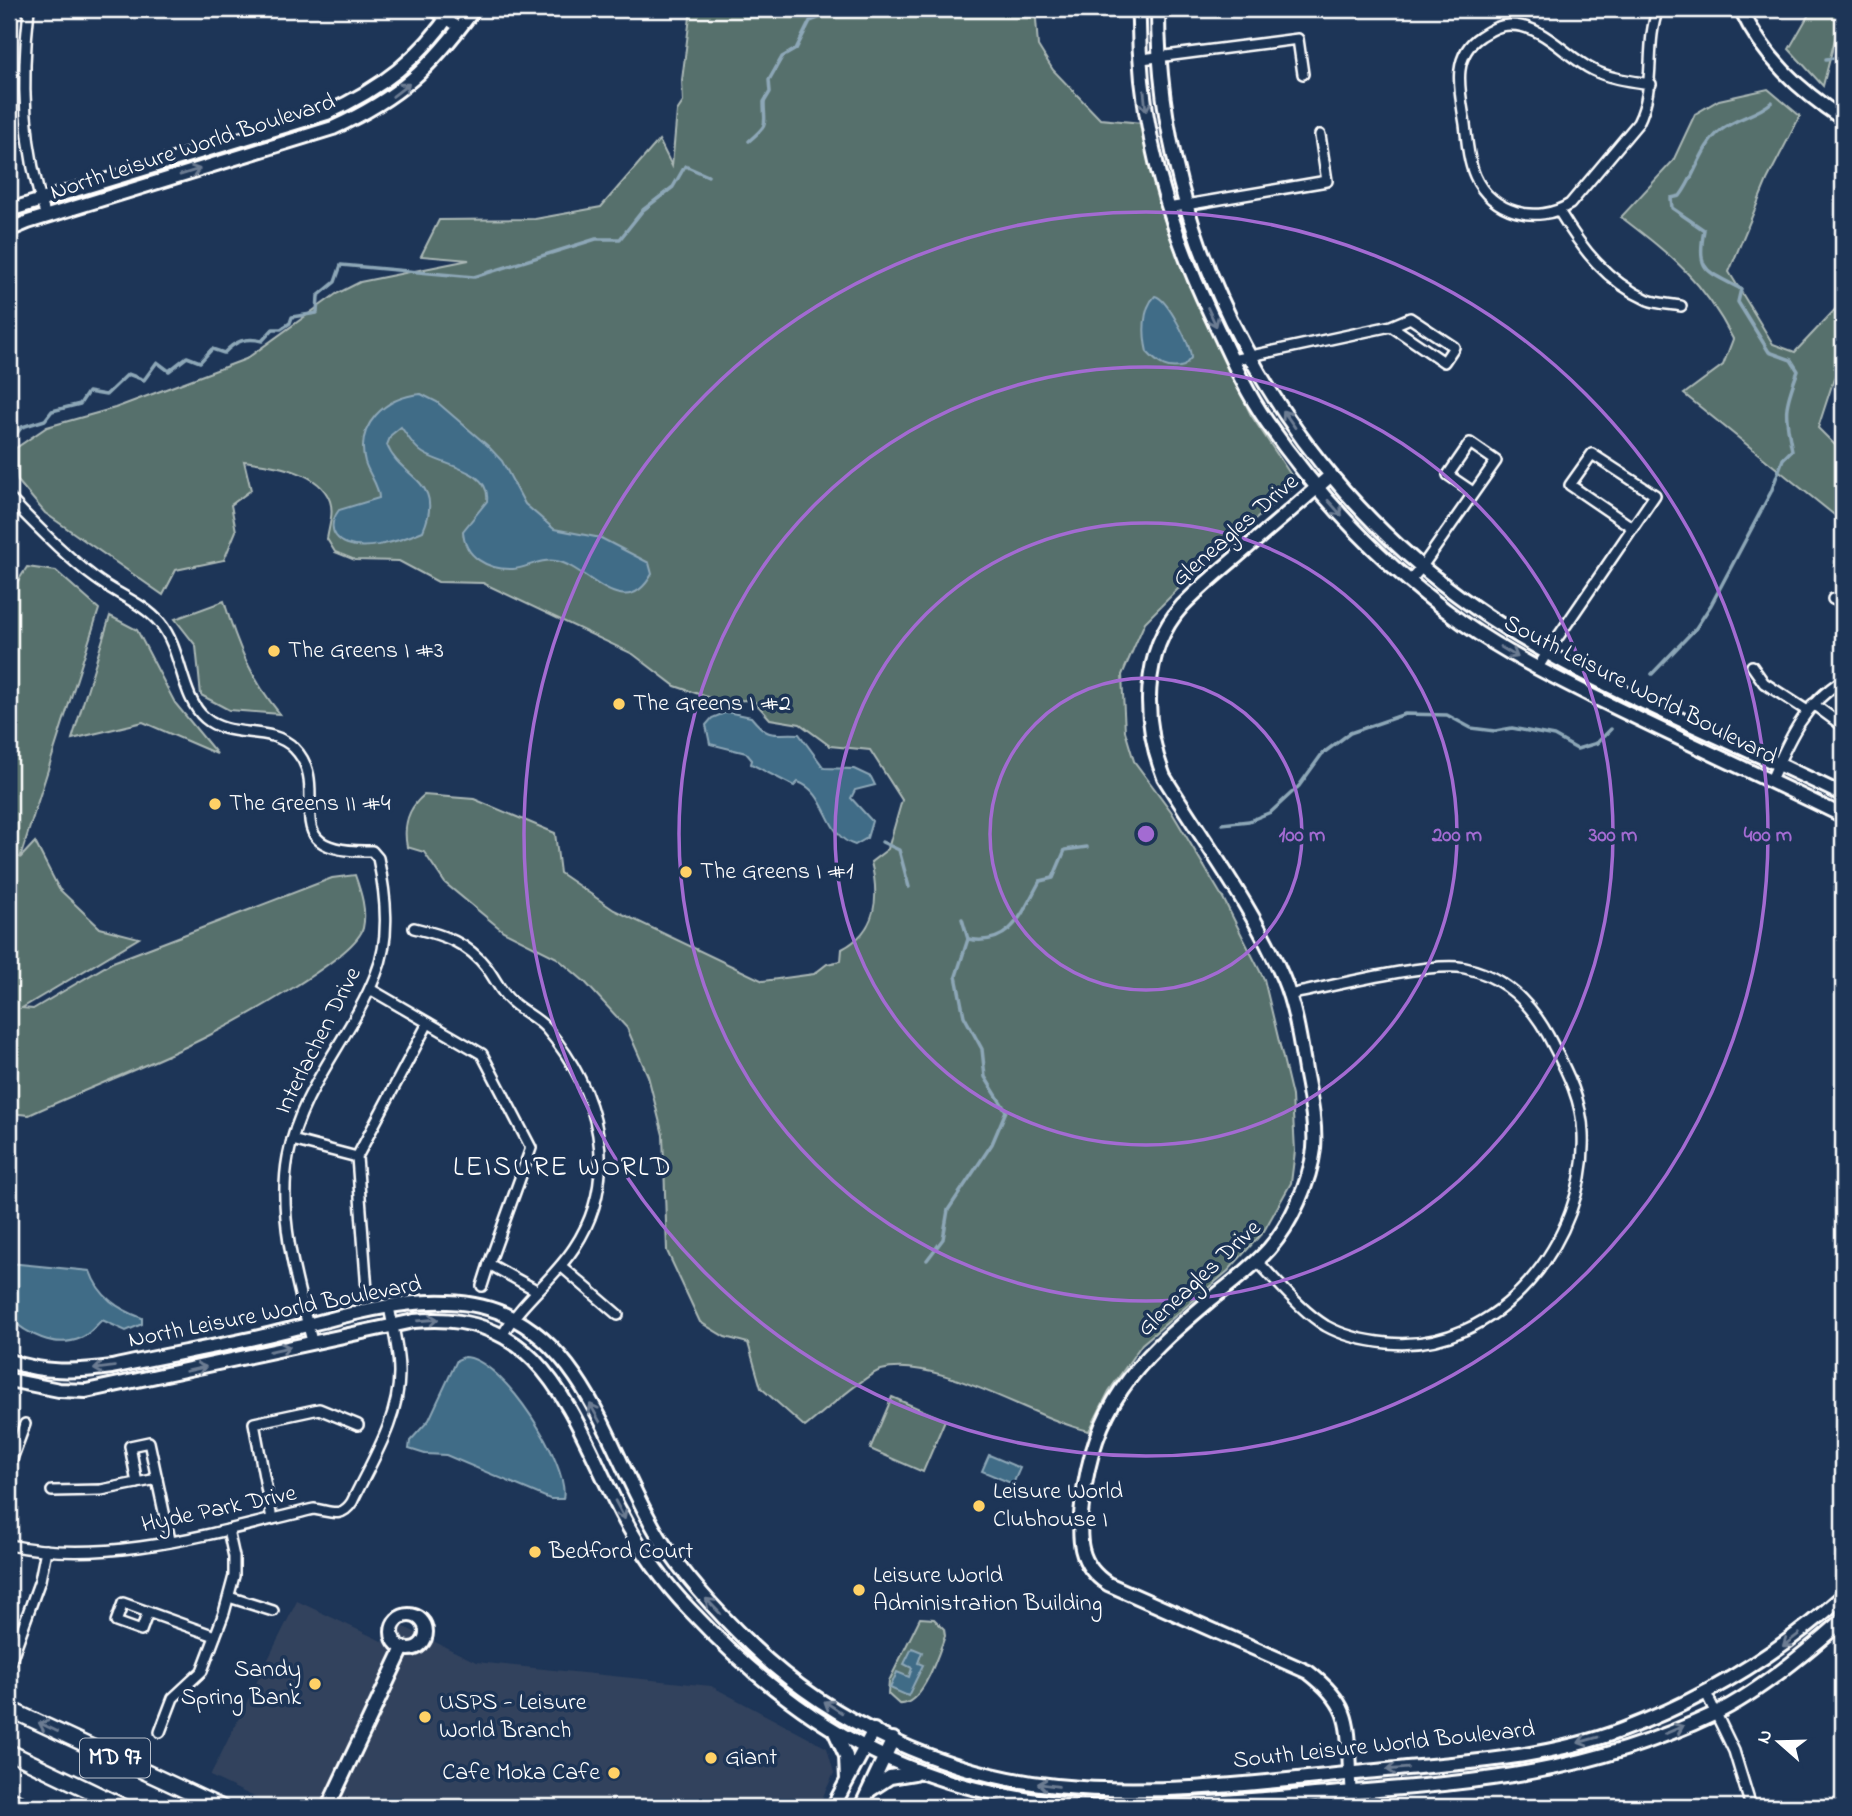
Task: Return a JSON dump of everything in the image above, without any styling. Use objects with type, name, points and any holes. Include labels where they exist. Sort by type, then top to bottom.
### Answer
[{"type":"main road","name":"MD 97","points":[[9,1709],[221,1807]]},
{"type":"main road","name":"MD 97","points":[[9,1752],[124,1807]]},
{"type":"street","points":[[29,9],[25,127],[29,161],[46,216]]},
{"type":"street","points":[[432,9],[450,13],[460,28]]},
{"type":"street","name":"North Leisure World Boulevard","points":[[9,230],[46,216],[333,128],[390,99],[419,76],[474,9]]},
{"type":"street","name":"South Leisure World Boulevard","points":[[1139,9],[1146,110],[1168,208],[1193,278],[1232,360],[1266,421],[1317,488],[1378,554],[1465,625],[1537,668],[1843,816]]},
{"type":"street","name":"South Leisure World Boulevard","points":[[1158,9],[1165,106],[1188,205],[1209,270],[1249,354],[1285,414],[1330,476],[1422,568],[1474,607],[1547,653],[1843,795]]},
{"type":"street","points":[[1651,84],[1606,76],[1591,69],[1541,32],[1521,25],[1495,27],[1470,44],[1461,61],[1458,83],[1475,177],[1488,197],[1508,210],[1536,215],[1559,211],[1580,193],[1645,110],[1651,84],[1652,24],[1658,9]]},
{"type":"street","points":[[1741,9],[1767,55],[1793,83],[1843,119]]},
{"type":"street","name":"North Leisure World Boulevard","points":[[9,210],[327,113],[381,85],[399,72],[450,13]]},
{"type":"street","points":[[1142,60],[1298,39],[1303,74]]},
{"type":"street","points":[[1168,208],[1327,181],[1320,135]]},
{"type":"street","points":[[1559,211],[1582,250],[1598,266],[1649,300],[1681,306]]},
{"type":"street","points":[[1232,360],[1249,354],[1391,326],[1410,318],[1454,348],[1444,362],[1391,326]]},
{"type":"street","points":[[1409,582],[1422,568],[1496,461],[1471,443],[1448,475],[1474,492]]},
{"type":"street","points":[[1537,668],[1633,528],[1655,495],[1592,454],[1570,485],[1633,528]]},
{"type":"street","name":"Gleneagles Drive","points":[[1330,476],[1180,608],[1163,637],[1151,673],[1148,706],[1155,753],[1164,777],[1267,945],[1288,995],[1314,1115],[1313,1152],[1306,1181],[1289,1218],[1270,1248],[1157,1345],[1117,1395],[1094,1445],[1087,1469],[1080,1546],[1084,1560],[1093,1573],[1108,1584],[1308,1672],[1324,1685],[1337,1698],[1344,1713],[1352,1807]]},
{"type":"street","name":"Interlachen Drive","points":[[9,499],[93,577],[158,621],[172,639],[195,705],[204,718],[223,728],[278,737],[292,746],[306,766],[310,821],[317,838],[339,850],[372,850],[379,865],[386,921],[383,949],[370,989],[313,1085],[292,1140],[285,1188],[312,1341]]},
{"type":"street","points":[[1833,599],[1843,603]]},
{"type":"street","points":[[1752,666],[1764,682],[1843,726]]},
{"type":"street","points":[[1771,780],[1809,707],[1843,680]]},
{"type":"street","points":[[414,928],[449,937],[470,950],[485,966],[502,992],[545,1028],[583,1082],[598,1126],[600,1174],[590,1220],[561,1266],[512,1318],[503,1334]]},
{"type":"street","points":[[1257,1261],[1326,1326],[1371,1342],[1424,1345],[1460,1332],[1490,1315],[1539,1272],[1562,1235],[1573,1208],[1581,1175],[1583,1134],[1577,1100],[1566,1070],[1528,1003],[1502,983],[1487,974],[1463,968],[1436,968],[1288,995]]},
{"type":"street","points":[[370,989],[482,1054],[531,1148],[482,1286]]},
{"type":"street","points":[[368,1291],[357,1157],[428,1023]]},
{"type":"street","points":[[292,1140],[357,1157]]},
{"type":"street","points":[[489,1264],[536,1290]]},
{"type":"street","points":[[561,1266],[618,1315]]},
{"type":"street","name":"North Leisure World Boulevard","points":[[9,1361],[39,1370],[75,1372],[112,1367],[414,1303],[454,1302],[481,1306],[512,1318],[547,1342],[561,1357],[598,1419],[660,1540],[702,1595],[792,1681],[894,1739]]},
{"type":"street","name":"Hyde Park Drive","points":[[9,1545],[46,1550],[118,1550],[228,1530],[314,1510],[333,1514],[349,1508],[387,1429],[396,1401],[400,1372],[388,1307]]},
{"type":"street","name":"North Leisure World Boulevard","points":[[9,1380],[59,1390],[86,1391],[154,1379],[312,1341],[392,1326],[452,1319],[503,1334],[534,1357],[548,1373],[564,1398],[622,1514],[663,1578],[690,1610],[771,1687],[865,1748]]},
{"type":"street","points":[[272,1519],[254,1423],[318,1409],[358,1425]]},
{"type":"street","points":[[9,1468],[24,1424]]},
{"type":"street","points":[[137,1483],[130,1446],[149,1442],[170,1540]]},
{"type":"street","points":[[52,1491],[101,1490],[157,1479]]},
{"type":"street","points":[[160,1732],[173,1698],[202,1671],[229,1597],[234,1557],[228,1530]]},
{"type":"street","points":[[10,1663],[40,1580],[46,1550]]},
{"type":"street","name":"South Leisure World Boulevard","points":[[894,1739],[961,1767],[1051,1786],[1110,1789],[1187,1786],[1511,1759],[1620,1731],[1706,1693],[1744,1673],[1779,1649],[1843,1596]]},
{"type":"street","points":[[229,1597],[272,1611]]},
{"type":"street","points":[[148,1612],[215,1636]]},
{"type":"street","name":"South Leisure World Boulevard","points":[[1141,1807],[1188,1806],[1512,1778],[1572,1766],[1628,1749],[1716,1713],[1790,1662],[1843,1620]]},
{"type":"street","points":[[328,1807],[403,1648]]},
{"type":"street","points":[[1706,1693],[1734,1751],[1751,1807]]},
{"type":"street","points":[[833,1807],[874,1730]]},
{"type":"street","points":[[835,1731],[846,1756],[847,1780]]},
{"type":"street","points":[[861,1807],[894,1739]]},
{"type":"street","points":[[865,1748],[918,1772],[988,1793],[1050,1804],[1102,1807]]},
{"type":"street","points":[[870,1790],[890,1777],[918,1772]]},
{"type":"street","points":[[1187,1786],[1188,1806]]},
{"type":"street","points":[[9,1796],[33,1807]]},
{"type":"shaded area","points":[[1155,296],[1172,313],[1187,343],[1191,358],[1184,366],[1173,368],[1164,365],[1147,352],[1144,330],[1146,315]]},
{"type":"shaded area","points":[[421,394],[437,402],[488,446],[502,461],[525,504],[554,529],[601,538],[649,563],[652,574],[641,588],[630,594],[617,594],[568,565],[556,561],[504,569],[479,560],[468,548],[463,531],[487,501],[486,490],[474,475],[420,451],[401,427],[391,435],[387,445],[393,456],[425,490],[429,500],[429,514],[423,531],[403,539],[365,546],[354,546],[336,536],[333,523],[339,510],[379,498],[365,462],[363,449],[364,436],[369,425],[385,407],[408,396]]},
{"type":"shaded area","points":[[727,712],[751,717],[763,730],[772,734],[799,734],[824,768],[854,769],[871,777],[875,785],[855,790],[851,798],[872,821],[867,838],[855,845],[845,840],[837,833],[816,795],[808,787],[798,782],[794,786],[751,764],[752,760],[746,753],[710,744],[706,725],[712,718]]},
{"type":"shaded area","points":[[9,1263],[90,1271],[104,1295],[125,1311],[142,1318],[142,1324],[126,1331],[102,1320],[84,1336],[61,1342],[32,1334],[9,1317]]},
{"type":"shaded area","points":[[464,1357],[479,1362],[497,1375],[531,1416],[556,1463],[563,1483],[563,1499],[550,1499],[446,1455],[425,1454],[409,1449],[410,1441],[429,1420],[457,1360]]},
{"type":"shaded area","points":[[989,1455],[1020,1468],[1013,1484],[982,1471]]},
{"type":"shaded area","points":[[297,1601],[388,1644],[396,1623],[476,1662],[711,1686],[827,1748],[834,1773],[818,1807],[275,1807],[210,1776]]},
{"type":"shaded area","points":[[912,1648],[922,1652],[918,1663],[923,1665],[908,1696],[890,1688],[897,1672],[909,1677],[912,1668],[904,1664]]},
{"type":"green space","points":[[691,9],[1031,9],[1036,19],[1038,46],[1053,70],[1100,119],[1142,123],[1166,226],[1214,338],[1251,415],[1297,484],[1200,567],[1145,622],[1122,675],[1125,731],[1134,761],[1171,811],[1223,898],[1264,979],[1292,1096],[1295,1151],[1291,1183],[1264,1231],[1228,1271],[1142,1344],[1109,1391],[1089,1431],[957,1380],[904,1368],[874,1373],[805,1427],[761,1388],[748,1343],[725,1337],[700,1322],[667,1251],[663,1135],[648,1076],[627,1028],[585,982],[557,958],[503,931],[445,883],[424,852],[407,847],[408,818],[424,795],[474,799],[555,833],[560,873],[614,910],[763,981],[814,974],[827,964],[841,961],[842,949],[854,942],[869,923],[875,901],[871,862],[888,849],[902,800],[870,750],[830,746],[800,724],[770,719],[753,700],[719,701],[675,686],[633,654],[483,583],[438,582],[399,561],[355,560],[335,552],[327,539],[330,501],[316,482],[293,471],[244,461],[251,490],[231,505],[236,531],[224,560],[176,570],[163,595],[45,513],[18,481],[16,448],[47,427],[115,408],[246,359],[336,294],[360,282],[469,260],[421,256],[439,220],[535,219],[601,207],[659,140],[672,166],[677,111],[683,102],[682,80]]},
{"type":"green space","points":[[1812,9],[1843,9],[1843,34],[1836,35],[1823,86],[1789,49]]},
{"type":"green space","points":[[1768,89],[1800,116],[1767,180],[1729,272],[1773,344],[1795,352],[1843,301],[1843,351],[1818,428],[1843,453],[1843,522],[1684,394],[1723,365],[1733,339],[1722,318],[1685,270],[1621,217],[1673,161],[1695,114],[1719,100]]},
{"type":"green space","points":[[27,567],[56,571],[99,609],[20,858],[35,842],[59,889],[100,928],[139,938],[22,1008],[33,1009],[113,962],[332,878],[355,875],[364,908],[363,928],[355,940],[340,955],[293,988],[184,1048],[29,1115],[9,1113],[9,595]]},
{"type":"green space","points":[[224,601],[246,660],[261,688],[280,714],[229,710],[201,695],[196,646],[175,619]]},
{"type":"green space","points":[[110,616],[137,630],[175,703],[217,754],[143,722],[72,739]]},
{"type":"green space","points":[[892,1397],[945,1420],[923,1472],[870,1449]]},
{"type":"green space","points":[[920,1618],[934,1619],[944,1629],[945,1636],[922,1689],[907,1703],[899,1704],[888,1694],[889,1681]]},
{"type":"waterway","points":[[749,141],[764,124],[764,102],[770,92],[769,80],[782,57],[796,49],[810,21],[818,18],[824,9]]},
{"type":"waterway","points":[[1826,59],[1843,57]]},
{"type":"waterway","points":[[1652,674],[1696,628],[1711,605],[1771,492],[1783,459],[1792,450],[1787,410],[1798,371],[1791,360],[1769,352],[1738,302],[1741,289],[1706,268],[1701,254],[1704,230],[1672,208],[1671,198],[1680,196],[1713,137],[1772,102]]},
{"type":"waterway","points":[[12,439],[22,427],[45,420],[52,411],[80,404],[88,392],[106,395],[128,374],[144,380],[157,362],[169,371],[187,357],[200,362],[212,349],[224,353],[241,341],[262,341],[273,329],[281,329],[290,323],[292,317],[317,313],[318,296],[335,282],[341,265],[474,277],[596,239],[620,239],[643,210],[673,187],[685,166],[708,176]]},
{"type":"waterway","points":[[1222,824],[1249,821],[1271,812],[1299,786],[1322,754],[1350,733],[1405,714],[1447,715],[1471,728],[1495,731],[1512,728],[1554,736],[1577,749],[1597,743],[1611,729]]},
{"type":"waterway","points":[[882,842],[899,850],[909,887]]},
{"type":"waterway","points":[[927,1260],[943,1239],[948,1210],[992,1144],[1006,1111],[985,1077],[982,1049],[964,1016],[956,976],[968,939],[983,940],[1005,933],[1021,916],[1040,881],[1053,878],[1065,850],[1087,847]]},
{"type":"waterway","points":[[962,919],[968,939]]},
{"type":"place","name":"The Greens I #3","points":[[274,651]]},
{"type":"place","name":"The Greens I #2","points":[[619,704]]},
{"type":"place","name":"The Greens II #4","points":[[215,804]]},
{"type":"place","name":"The Greens I #1","points":[[686,872]]},
{"type":"place","name":"Leisure World Clubhouse I","points":[[979,1506]]},
{"type":"place","name":"Bedford Court","points":[[535,1552]]},
{"type":"place","name":"Leisure World Administration Building","points":[[859,1590]]},
{"type":"place","name":"Sandy Spring Bank","points":[[315,1684]]},
{"type":"place","name":"USPS - Leisure World Branch","points":[[425,1717]]},
{"type":"place","name":"Giant","points":[[711,1758]]},
{"type":"place","name":"Cafe Moka Cafe","points":[[614,1773]]},
{"type":"district","name":"LEISURE WORLD","points":[[563,1168]]}]
